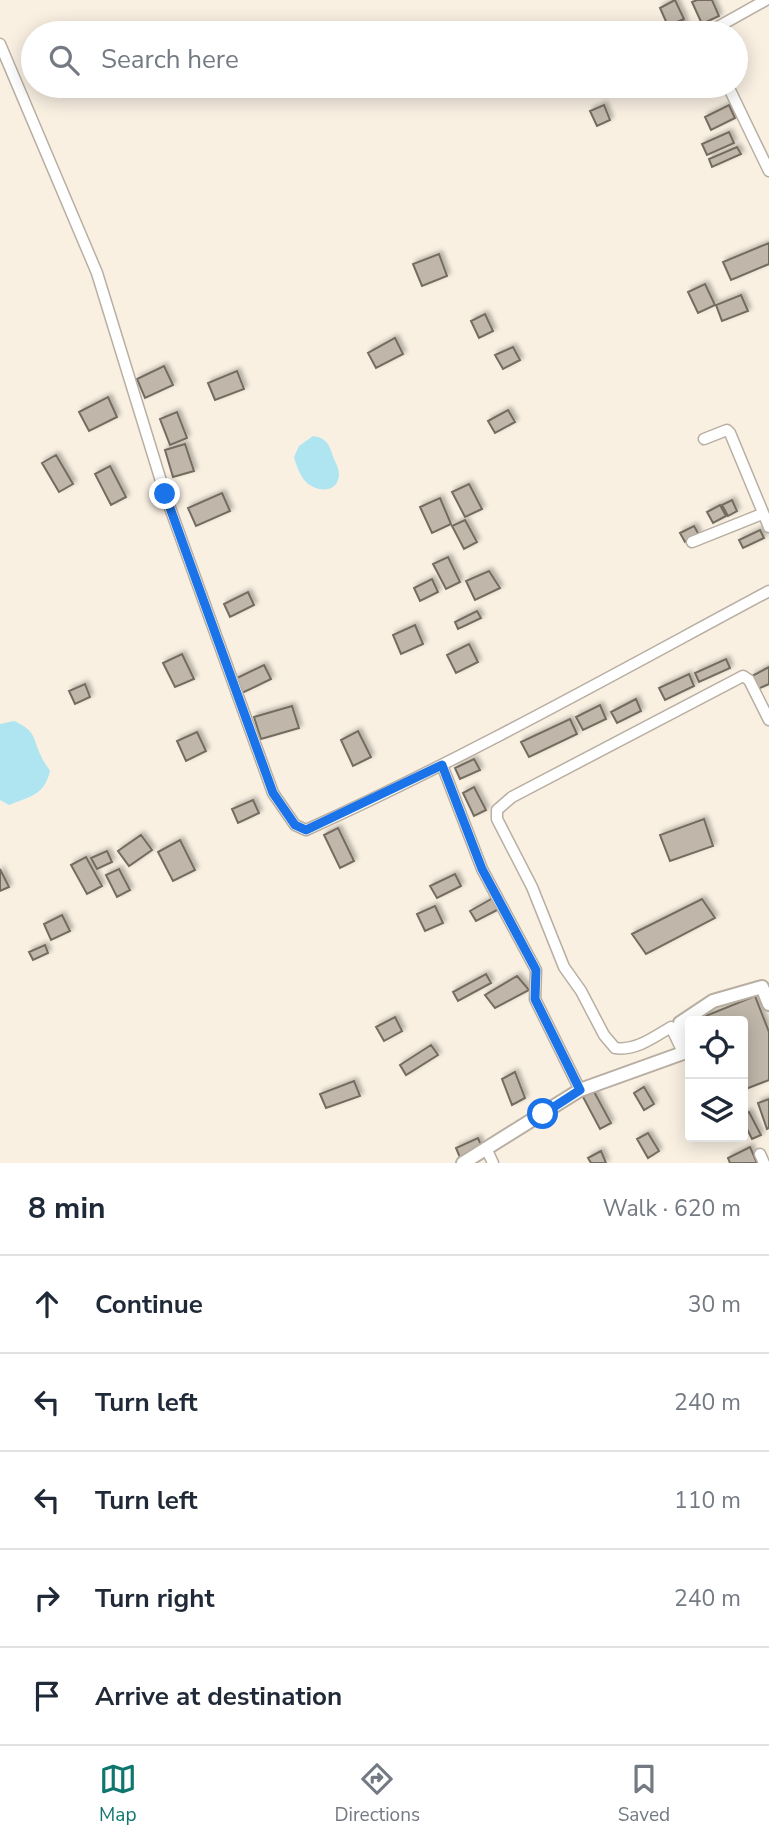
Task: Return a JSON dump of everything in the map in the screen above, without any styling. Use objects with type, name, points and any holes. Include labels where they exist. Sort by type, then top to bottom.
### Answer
[{"type":"street","points":[[728,21],[766,0]]},
{"type":"street","points":[[0,44],[21,94]]},
{"type":"street","points":[[23,98],[97,273],[165,494],[273,793],[295,825],[306,830],[442,765],[769,591]]},
{"type":"street","points":[[734,98],[769,171]]},
{"type":"street","points":[[704,439],[727,429],[769,527]]},
{"type":"street","points":[[692,542],[762,514]]},
{"type":"street","points":[[683,1053],[671,1027],[638,1046],[625,1049],[615,1048],[604,1035],[564,967],[532,887],[497,819],[497,810],[512,797],[743,676],[749,680],[769,720]]},
{"type":"street","points":[[442,765],[482,869],[536,970],[535,999],[580,1090]]},
{"type":"street","points":[[683,1053],[680,1023],[713,1001],[762,986],[769,1004]]},
{"type":"street","points":[[463,1163],[580,1090],[683,1053]]},
{"type":"street","points":[[486,1148],[493,1163]]},
{"type":"water","points":[[313,436],[328,444],[338,468],[338,481],[331,488],[321,489],[310,485],[302,477],[296,463],[294,457],[299,446]]},
{"type":"water","points":[[14,721],[30,731],[50,771],[40,790],[9,805],[0,800],[0,724]]},
{"type":"building","points":[[675,0],[684,19],[666,21],[660,8]]},
{"type":"building","points":[[712,0],[719,16],[701,21],[692,2]]},
{"type":"building","points":[[604,105],[610,120],[597,126],[590,111]]},
{"type":"building","points":[[729,105],[735,118],[711,130],[705,117]]},
{"type":"building","points":[[729,132],[734,143],[707,155],[702,144]]},
{"type":"building","points":[[737,147],[741,154],[712,167],[709,159]]},
{"type":"building","points":[[769,243],[769,264],[731,280],[723,262]]},
{"type":"building","points":[[439,254],[447,276],[422,286],[413,264]]},
{"type":"building","points":[[705,284],[715,305],[698,313],[688,292]]},
{"type":"building","points":[[741,295],[748,311],[722,321],[716,305]]},
{"type":"building","points":[[485,314],[493,331],[479,338],[471,321]]},
{"type":"building","points":[[395,338],[403,354],[376,368],[368,353]]},
{"type":"building","points":[[513,347],[520,360],[503,369],[495,355]]},
{"type":"building","points":[[164,366],[173,385],[145,398],[137,379]]},
{"type":"building","points":[[237,371],[244,389],[215,400],[208,383]]},
{"type":"building","points":[[108,397],[117,417],[89,431],[79,412]]},
{"type":"building","points":[[508,410],[515,422],[495,433],[488,421]]},
{"type":"building","points":[[177,412],[187,438],[170,445],[160,419]]},
{"type":"building","points":[[185,444],[194,471],[173,477],[165,450]]},
{"type":"building","points":[[56,455],[73,484],[59,492],[42,463]]},
{"type":"building","points":[[110,466],[126,497],[111,505],[95,474]]},
{"type":"building","points":[[469,484],[482,509],[465,517],[452,492]]},
{"type":"building","points":[[222,493],[230,511],[196,526],[188,508]]},
{"type":"building","points":[[440,498],[451,524],[432,533],[420,507]]},
{"type":"building","points":[[732,500],[737,511],[728,516],[722,505]]},
{"type":"building","points":[[720,505],[726,516],[713,523],[707,512]]},
{"type":"building","points":[[465,520],[477,542],[464,549],[452,526]]},
{"type":"building","points":[[694,526],[699,535],[685,542],[680,533]]},
{"type":"building","points":[[760,530],[764,538],[743,548],[739,540]]},
{"type":"building","points":[[448,557],[460,582],[446,589],[433,564]]},
{"type":"building","points":[[489,571],[500,588],[475,600],[466,581]]},
{"type":"building","points":[[432,579],[438,592],[420,601],[414,588]]},
{"type":"building","points":[[248,592],[254,605],[230,617],[224,604]]},
{"type":"building","points":[[477,611],[481,618],[458,629],[455,622]]},
{"type":"building","points":[[415,625],[423,644],[401,654],[393,635]]},
{"type":"building","points":[[469,644],[478,662],[456,673],[447,655]]},
{"type":"building","points":[[182,654],[194,679],[175,687],[163,663]]},
{"type":"building","points":[[726,659],[730,668],[699,682],[695,673]]},
{"type":"building","points":[[264,665],[271,679],[242,693],[235,679]]},
{"type":"building","points":[[769,667],[769,684],[758,689],[752,676]]},
{"type":"building","points":[[689,674],[694,686],[665,700],[659,688]]},
{"type":"building","points":[[85,684],[90,697],[75,704],[69,691]]},
{"type":"building","points":[[636,699],[641,711],[617,723],[611,712]]},
{"type":"building","points":[[600,705],[606,719],[583,730],[576,717]]},
{"type":"building","points":[[292,706],[299,728],[261,739],[254,717]]},
{"type":"building","points":[[570,719],[577,734],[529,757],[521,742]]},
{"type":"building","points":[[358,731],[371,757],[353,766],[341,740]]},
{"type":"building","points":[[197,732],[206,751],[186,761],[177,741]]},
{"type":"building","points":[[474,759],[480,770],[460,779],[455,768]]},
{"type":"building","points":[[474,787],[486,810],[474,816],[463,793]]},
{"type":"building","points":[[253,800],[259,813],[238,823],[232,809]]},
{"type":"building","points":[[704,819],[713,846],[670,861],[660,835]]},
{"type":"building","points":[[338,828],[354,861],[340,868],[324,835]]},
{"type":"building","points":[[141,835],[152,850],[129,866],[118,851]]},
{"type":"building","points":[[180,840],[195,870],[173,881],[158,852]]},
{"type":"building","points":[[107,851],[112,862],[97,869],[91,858]]},
{"type":"building","points":[[86,857],[102,886],[87,894],[71,865]]},
{"type":"building","points":[[0,869],[9,887],[0,891]]},
{"type":"building","points":[[119,869],[130,890],[117,897],[106,875]]},
{"type":"building","points":[[455,874],[461,886],[437,898],[430,886]]},
{"type":"building","points":[[493,898],[499,909],[476,921],[470,911]]},
{"type":"building","points":[[702,899],[715,918],[646,954],[632,934]]},
{"type":"building","points":[[435,906],[443,923],[425,931],[417,914]]},
{"type":"building","points":[[62,915],[70,931],[51,940],[44,924]]},
{"type":"building","points":[[45,945],[48,953],[33,960],[29,952]]},
{"type":"building","points":[[486,974],[491,983],[458,1001],[453,992]]},
{"type":"building","points":[[517,976],[529,990],[495,1008],[485,995]]},
{"type":"building","points":[[755,996],[769,1032],[769,1080],[748,1088],[748,1016],[705,1016]]},
{"type":"building","points":[[395,1017],[402,1031],[384,1041],[376,1027]]},
{"type":"building","points":[[431,1045],[438,1055],[406,1075],[400,1065]]},
{"type":"building","points":[[515,1072],[525,1098],[512,1105],[502,1079]]},
{"type":"building","points":[[354,1081],[360,1096],[326,1108],[320,1094]]},
{"type":"building","points":[[644,1087],[654,1104],[644,1110],[634,1093]]},
{"type":"building","points":[[592,1088],[611,1123],[600,1129],[583,1097]]},
{"type":"building","points":[[769,1099],[769,1128],[767,1129],[758,1103]]},
{"type":"building","points":[[748,1112],[761,1135],[752,1139],[748,1131]]},
{"type":"building","points":[[648,1133],[659,1151],[648,1158],[637,1139]]},
{"type":"building","points":[[478,1138],[483,1150],[461,1160],[456,1148]]},
{"type":"building","points":[[750,1147],[757,1163],[730,1163],[728,1158]]},
{"type":"building","points":[[601,1151],[606,1163],[591,1163],[588,1158]]},
{"type":"route","points":[[165,494],[273,793],[295,825],[306,830],[442,765],[482,869],[536,970],[535,999],[580,1090],[543,1114]]}]
